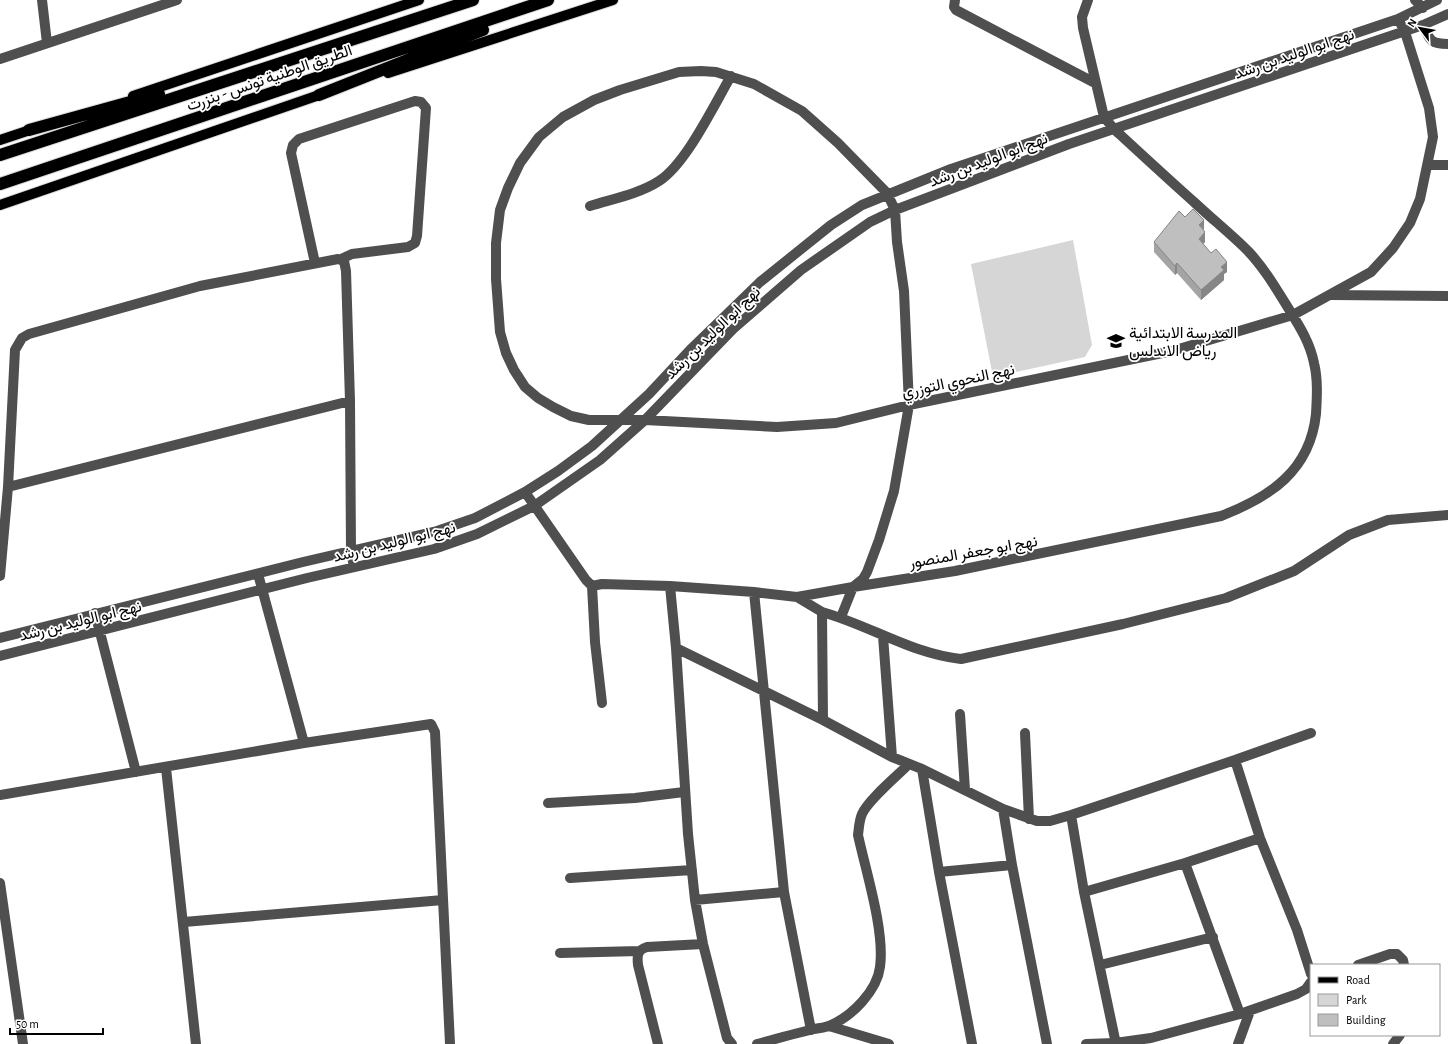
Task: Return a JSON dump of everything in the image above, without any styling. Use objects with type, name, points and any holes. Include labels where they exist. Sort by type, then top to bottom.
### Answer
[{"type":"highway","points":[[414,19],[464,0]]},
{"type":"highway","name":"الطريق الوطنية تونس - بنزرت","points":[[0,155],[303,54],[473,0]]},
{"type":"highway","name":"الطريق الوطنية تونس - بنزرت","points":[[0,184],[548,0]]},
{"type":"highway","points":[[319,95],[558,0]]},
{"type":"highway","points":[[29,130],[303,54]]},
{"type":"main road","points":[[0,140],[419,0]]},
{"type":"main road","points":[[0,205],[319,95],[613,0]]},
{"type":"street","points":[[42,0],[47,43]]},
{"type":"street","points":[[0,59],[177,0]]},
{"type":"street","points":[[956,0],[954,8],[956,10],[1095,83]]},
{"type":"street","points":[[1088,0],[1082,17],[1095,83],[1104,117]]},
{"type":"street","points":[[1414,0],[1423,8]]},
{"type":"street","name":"نهج ابو الوليد بن رشد","points":[[0,638],[95,613],[456,526],[475,518],[525,492],[586,451],[622,420],[709,331],[760,282],[831,225],[862,205],[887,193],[1104,117],[1398,19],[1437,0]]},
{"type":"street","name":"نهج ابو الوليد بن رشد","points":[[0,656],[99,630],[455,543],[534,506],[600,460],[645,420],[710,351],[769,297],[801,270],[870,222],[895,210],[1069,144],[1405,32],[1448,14]]},
{"type":"street","name":"نهج النحوي التوزري","points":[[895,210],[887,193],[838,143],[802,111],[773,94],[731,76],[701,71],[679,72],[594,100],[563,117],[539,137],[520,163],[508,188],[500,210],[496,243],[498,305],[500,332],[506,353],[514,370],[525,386],[538,398],[571,416],[589,420],[645,420],[739,426],[808,426],[836,423],[909,405],[1172,351],[1293,315],[1370,272],[1393,248],[1410,223],[1420,199],[1433,137],[1428,108],[1405,32],[1398,19]]},
{"type":"street","points":[[1423,25],[1430,40],[1434,43],[1448,44]]},
{"type":"street","points":[[590,206],[644,189],[659,182],[672,172],[683,158],[731,76]]},
{"type":"street","points":[[0,576],[8,488],[15,350],[22,338],[29,334],[200,286],[341,259],[352,254],[408,247],[415,243],[418,236],[426,108],[421,102],[415,101],[299,140],[293,145],[292,153],[316,263]]},
{"type":"street","name":"نهج ابو جعفر المنصور","points":[[592,586],[602,584],[670,586],[754,592],[797,597],[853,586],[955,571],[1221,516],[1260,499],[1274,490],[1291,473],[1307,450],[1314,428],[1318,394],[1314,363],[1304,332],[1270,278],[1248,252],[1114,129],[1104,117]]},
{"type":"street","points":[[1428,165],[1448,165]]},
{"type":"street","points":[[841,617],[853,586],[863,579],[867,572],[879,540],[894,491],[909,405],[904,291],[897,242],[895,210]]},
{"type":"street","points":[[341,259],[345,266],[350,401],[351,551],[354,567]]},
{"type":"street","points":[[1329,295],[1448,296]]},
{"type":"street","points":[[8,488],[350,401]]},
{"type":"street","points":[[525,492],[592,586],[602,703]]},
{"type":"street","points":[[797,597],[822,612],[841,617],[883,636],[941,657],[960,660],[1123,624],[1226,598],[1294,571],[1349,535],[1388,520],[1448,515]]},
{"type":"street","points":[[258,574],[304,743]]},
{"type":"street","points":[[670,586],[676,648],[684,792],[694,900],[702,944],[727,1038],[732,1044]]},
{"type":"street","points":[[754,592],[784,892],[811,1030]]},
{"type":"street","points":[[822,612],[823,720]]},
{"type":"street","points":[[95,613],[136,772]]},
{"type":"street","points":[[883,636],[892,757]]},
{"type":"street","points":[[676,648],[763,692],[823,720],[892,757],[922,769],[1003,809],[1029,819],[1050,821],[1071,815],[1311,733]]},
{"type":"street","points":[[960,714],[965,790]]},
{"type":"street","points":[[0,795],[427,723],[433,726],[435,732],[444,900],[450,1044]]},
{"type":"street","points":[[1025,733],[1029,819]]},
{"type":"street","points":[[1235,760],[1260,838],[1297,930],[1310,971]]},
{"type":"street","points":[[757,1044],[830,1026],[848,1016],[864,999],[874,985],[880,969],[880,943],[858,835],[859,824],[862,812],[871,801],[909,764]]},
{"type":"street","points":[[166,768],[184,922],[196,1044]]},
{"type":"street","points":[[922,769],[939,872],[972,1044]]},
{"type":"street","points":[[548,803],[635,798],[684,792]]},
{"type":"street","points":[[1003,809],[1012,865],[1047,1044]]},
{"type":"street","points":[[1071,815],[1084,892],[1116,1044]]},
{"type":"street","points":[[1084,892],[1185,863],[1260,838]]},
{"type":"street","points":[[1185,863],[1240,1014]]},
{"type":"street","points":[[939,872],[1012,865]]},
{"type":"street","points":[[570,878],[692,870]]},
{"type":"street","points":[[0,883],[23,1044]]},
{"type":"street","points":[[694,900],[784,892]]},
{"type":"street","points":[[184,922],[444,900]]},
{"type":"street","points":[[1100,965],[1213,938]]},
{"type":"street","points":[[560,954],[639,951],[647,947],[702,944]]},
{"type":"street","points":[[639,951],[637,956],[638,965],[658,1044]]},
{"type":"street","points":[[1361,964],[1390,954],[1397,954],[1403,960],[1404,964]]},
{"type":"street","points":[[1086,1044],[1116,1044],[1151,1038],[1240,1014],[1297,994],[1306,989],[1310,983]]},
{"type":"street","points":[[1238,1044],[1250,1011]]},
{"type":"street","points":[[830,1026],[889,1044]]},
{"type":"street","points":[[1393,1044],[1399,1036]]},
{"type":"green space","points":[[1073,240],[1092,345],[1085,357],[993,377],[971,264]]},
{"type":"building","points":[[1193,209],[1204,220],[1199,225],[1205,232],[1199,239],[1211,253],[1216,249],[1227,262],[1221,267],[1224,270],[1201,290],[1177,263],[1175,266],[1154,242],[1179,211],[1185,217]]},
{"type":"place","name":"المدرسة الابتدائية رياض الاندلس","points":[[1116,341]]}]
